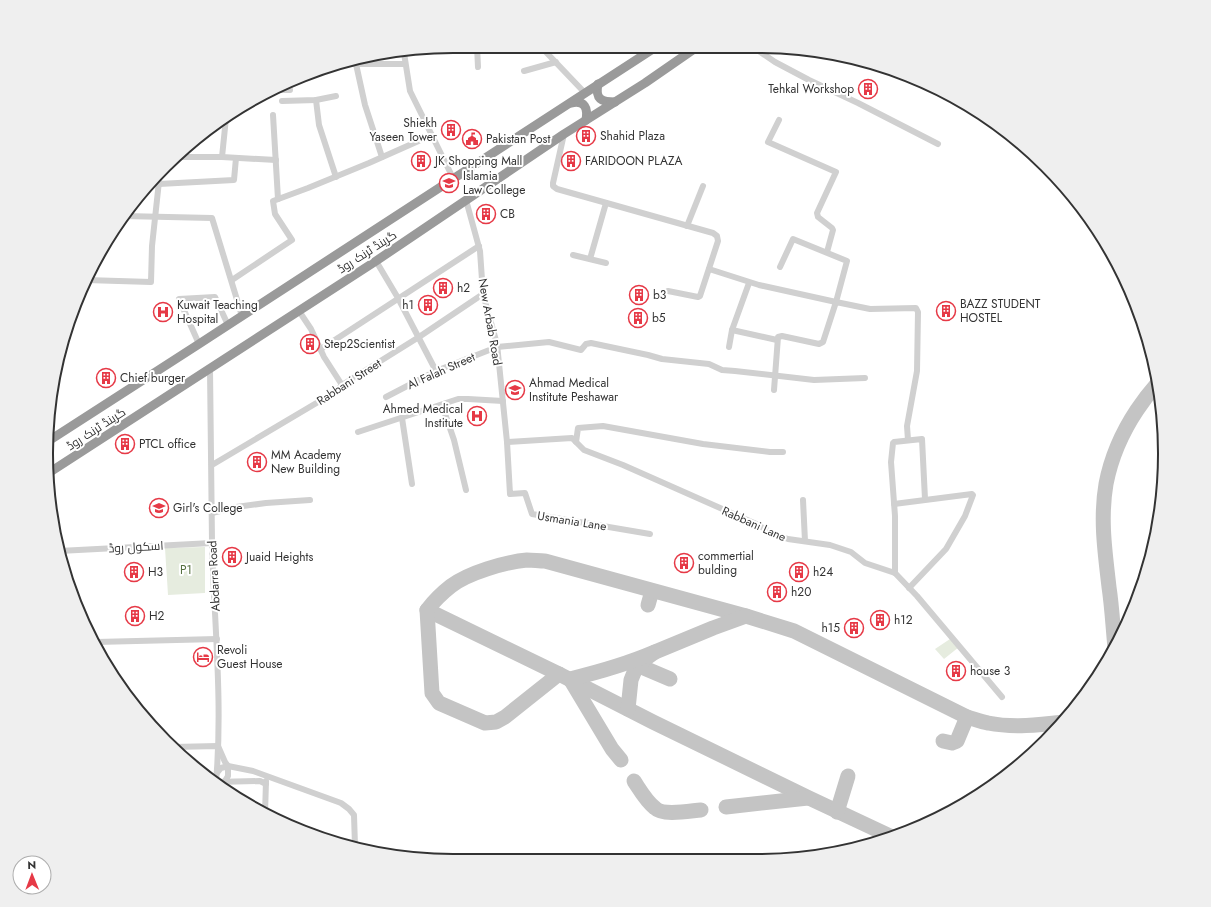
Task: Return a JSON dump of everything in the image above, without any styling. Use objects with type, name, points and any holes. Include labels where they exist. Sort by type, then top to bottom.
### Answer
[{"type":"highway","name":"گرینڈ ٹرنک روڈ","points":[[54,438],[645,53]]},
{"type":"highway","name":"گرینڈ ٹرنک روڈ","points":[[54,470],[376,261],[564,134],[689,53]]},
{"type":"highway","points":[[598,84],[597,93],[601,100],[605,102],[615,102]]},
{"type":"highway","points":[[569,103],[577,101],[584,105],[586,108],[586,120]]},
{"type":"street","points":[[478,53],[478,67]]},
{"type":"street","points":[[547,53],[585,93]]},
{"type":"street","points":[[762,53],[775,62],[809,80],[858,102],[938,144]]},
{"type":"street","points":[[404,56],[410,91],[453,178]]},
{"type":"street","points":[[524,71],[556,62]]},
{"type":"street","points":[[368,63],[405,64]]},
{"type":"street","points":[[355,66],[365,105],[382,157]]},
{"type":"street","points":[[282,101],[316,100],[336,96]]},
{"type":"street","points":[[316,100],[319,125],[336,177]]},
{"type":"street","points":[[273,115],[278,199]]},
{"type":"street","points":[[779,120],[768,142],[836,172],[817,214],[818,217],[832,228],[827,252]]},
{"type":"street","points":[[222,157],[225,124]]},
{"type":"street","points":[[564,134],[553,183],[553,186],[557,189],[713,233],[717,236],[718,241],[699,297],[668,291]]},
{"type":"street","points":[[232,280],[292,240],[275,214],[273,201],[336,177],[432,135]]},
{"type":"street","points":[[184,157],[222,157],[276,160]]},
{"type":"street","points":[[92,280],[151,282],[152,246],[159,184],[234,180],[236,158]]},
{"type":"street","points":[[687,226],[703,186]]},
{"type":"street","name":"New Arbab Road","points":[[466,200],[480,251],[483,294],[497,347],[508,442],[510,494]]},
{"type":"street","points":[[590,259],[606,203]]},
{"type":"street","points":[[131,216],[212,218],[242,316]]},
{"type":"street","points":[[774,390],[778,337],[782,336],[819,344],[823,342],[848,261],[793,239],[780,267]]},
{"type":"street","points":[[321,350],[478,246]]},
{"type":"street","points":[[573,255],[606,263]]},
{"type":"street","points":[[376,261],[398,298],[436,371]]},
{"type":"street","points":[[709,270],[749,283],[870,309],[914,308],[918,310],[917,371],[907,426],[908,440]]},
{"type":"street","points":[[729,347],[732,330],[749,283]]},
{"type":"street","name":"Rabbani Street","points":[[212,465],[335,392],[342,385],[419,337],[483,294]]},
{"type":"street","points":[[199,344],[179,299],[215,296],[228,325]]},
{"type":"street","points":[[299,311],[311,329],[324,357],[342,385]]},
{"type":"street","points":[[732,330],[777,340]]},
{"type":"street","name":"Al Falah Street","points":[[386,397],[436,371],[497,347],[549,342],[581,350],[586,344],[591,343],[648,354],[662,359],[709,364],[722,370],[814,380],[866,378]]},
{"type":"street","name":"Abdarra Road","points":[[210,369],[212,543],[217,640],[218,746],[216,773]]},
{"type":"street","points":[[358,432],[458,400],[468,399],[503,401]]},
{"type":"street","points":[[442,405],[454,440],[466,490]]},
{"type":"street","points":[[402,418],[412,484]]},
{"type":"street","points":[[576,442],[578,428],[603,426],[703,444],[770,452],[783,452]]},
{"type":"street","name":"Rabbani Lane","points":[[508,442],[572,438],[584,450],[623,465],[776,535],[788,539],[830,544],[851,552],[865,563],[895,573],[1002,697]]},
{"type":"street","points":[[895,573],[894,504],[891,462],[893,443],[922,439],[925,499]]},
{"type":"street","name":"Usmania Lane","points":[[510,494],[525,493],[532,514],[650,534]]},
{"type":"street","points":[[894,504],[925,499],[973,495],[965,516],[946,549],[909,588]]},
{"type":"street","points":[[212,513],[236,507],[310,500]]},
{"type":"street","points":[[803,500],[805,541]]},
{"type":"street","name":"اسکول روڈ","points":[[65,551],[212,543]]},
{"type":"street","points":[[100,642],[217,640]]},
{"type":"street","points":[[180,747],[218,746],[228,766],[228,776],[225,781]]},
{"type":"street","points":[[216,773],[221,768],[228,766],[253,771],[341,803],[354,815],[355,841]]},
{"type":"street","points":[[265,775],[265,807]]},
{"type":"street","points":[[225,781],[260,781],[266,784]]},
{"type":"green space","name":"P1","points":[[205,547],[205,593],[168,595],[165,548]]},
{"type":"green space","points":[[950,639],[959,647],[944,659],[935,649]]},
{"type":"taxiway","points":[[1114,636],[1103,523],[1106,484],[1118,445],[1132,418],[1153,389]]},
{"type":"taxiway","points":[[559,674],[505,717],[496,722],[485,723],[439,703],[432,693],[427,610],[438,597],[451,586],[467,577],[498,566],[518,561],[545,561],[746,616],[794,631],[967,717],[985,723],[1016,726],[1054,723]]},
{"type":"taxiway","points":[[648,605],[652,591]]},
{"type":"taxiway","points":[[427,610],[559,674],[653,722],[885,833]]},
{"type":"taxiway","points":[[628,709],[631,680],[637,665],[655,652],[746,616]]},
{"type":"taxiway","points":[[621,760],[612,749],[570,679],[592,674],[655,652]]},
{"type":"taxiway","points":[[637,665],[670,679]]},
{"type":"taxiway","points":[[943,741],[952,743],[957,741],[967,717]]},
{"type":"taxiway","points":[[837,812],[848,776]]},
{"type":"taxiway","points":[[634,781],[649,802],[659,810],[664,812],[701,810]]},
{"type":"taxiway","points":[[726,807],[808,798]]},
{"type":"place","name":"Tehkal Workshop","points":[[868,89]]},
{"type":"place","name":"Shiekh Yaseen Tower","points":[[451,130]]},
{"type":"place","name":"Shahid Plaza","points":[[586,136]]},
{"type":"place","name":"Pakistan Post","points":[[472,139]]},
{"type":"place","name":"JK Shopping Mall","points":[[421,161]]},
{"type":"place","name":"FARIDOON PLAZA","points":[[571,161]]},
{"type":"place","name":"Islamia Law College","points":[[449,183]]},
{"type":"place","name":"CB","points":[[486,214]]},
{"type":"place","name":"h2","points":[[443,288]]},
{"type":"place","name":"b3","points":[[639,295]]},
{"type":"place","name":"h1","points":[[428,305]]},
{"type":"place","name":"BAZZ STUDENT HOSTEL","points":[[946,311]]},
{"type":"place","name":"Kuwait Teaching Hospital","points":[[163,312]]},
{"type":"place","name":"b5","points":[[638,318]]},
{"type":"place","name":"Step2Scientist","points":[[310,344]]},
{"type":"place","name":"Chief burger","points":[[106,378]]},
{"type":"place","name":"Ahmad Medical Institute Peshawar","points":[[515,390]]},
{"type":"place","name":"Ahmed Medical Institute","points":[[477,416]]},
{"type":"place","name":"PTCL office","points":[[125,444]]},
{"type":"place","name":"MM Academy New Building","points":[[257,462]]},
{"type":"place","name":"Girl's College","points":[[159,508]]},
{"type":"place","name":"Juaid Heights","points":[[232,557]]},
{"type":"place","name":"commertial bulding","points":[[684,563]]},
{"type":"place","name":"H3","points":[[134,572]]},
{"type":"place","name":"h24","points":[[799,572]]},
{"type":"place","name":"h20","points":[[777,592]]},
{"type":"place","name":"H2","points":[[135,616]]},
{"type":"place","name":"h12","points":[[880,620]]},
{"type":"place","name":"h15","points":[[854,628]]},
{"type":"place","name":"Revoli Guest House","points":[[203,657]]},
{"type":"place","name":"house 3","points":[[956,671]]}]
